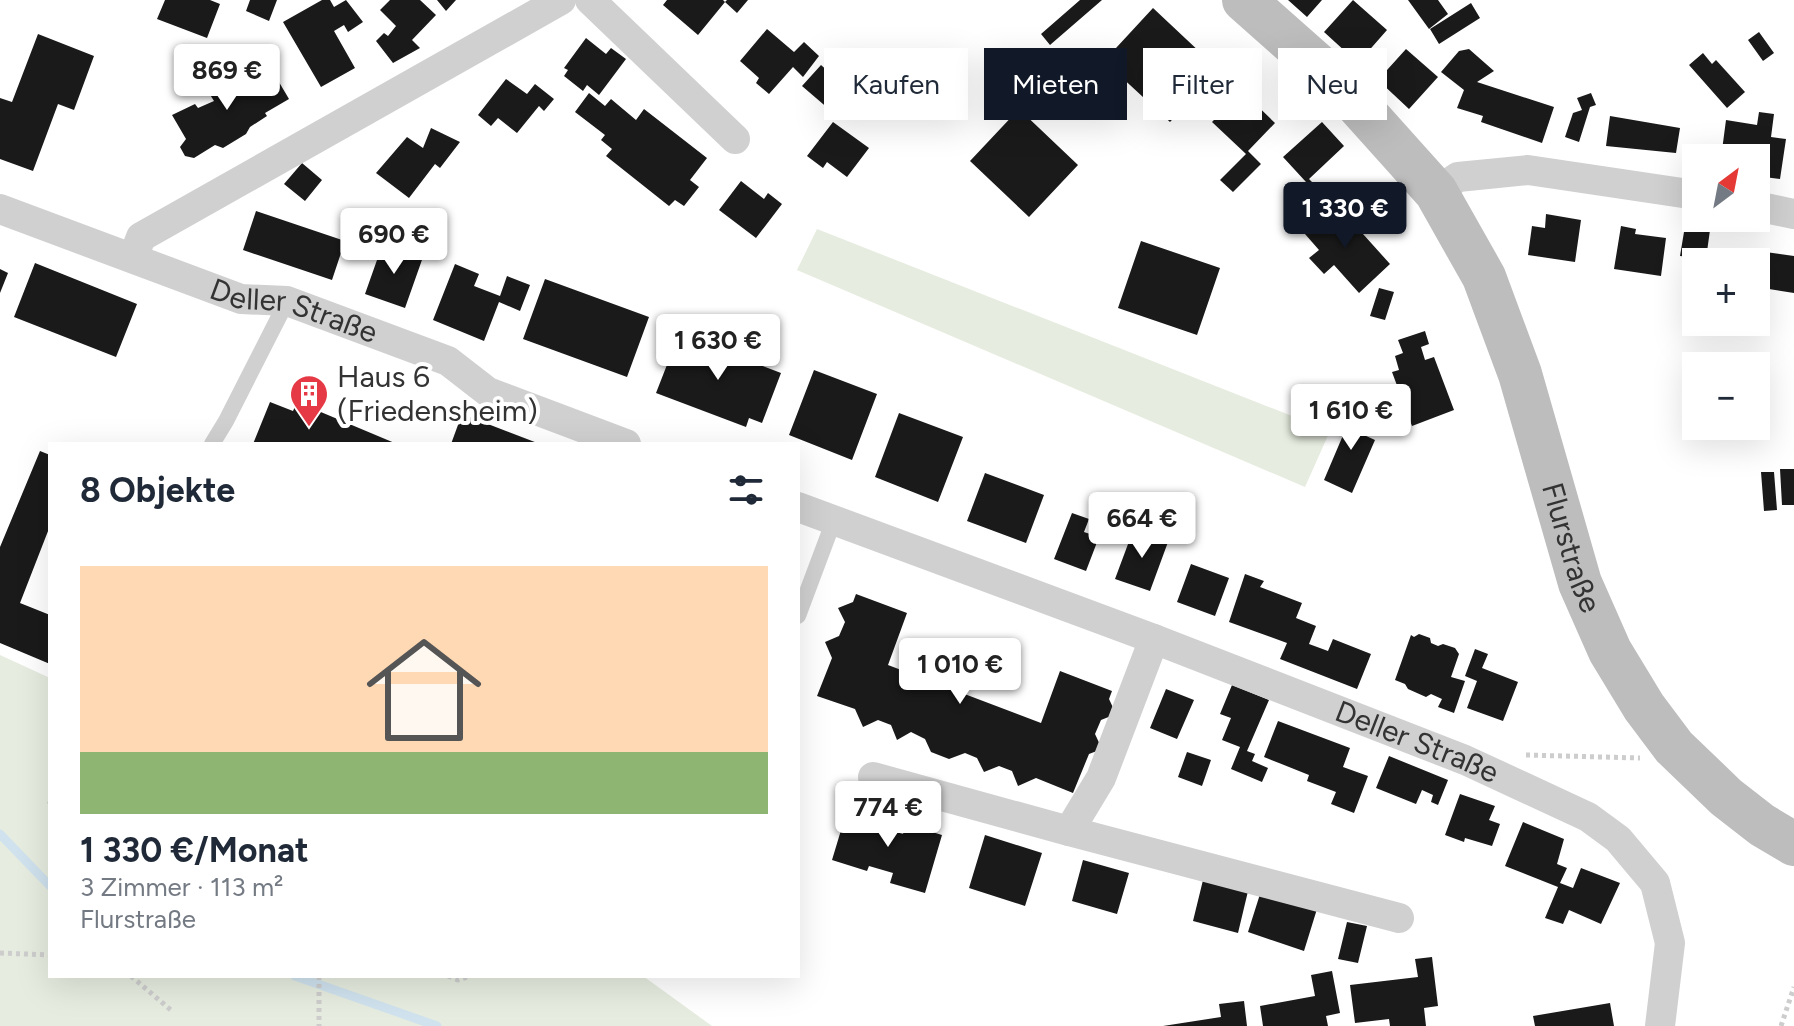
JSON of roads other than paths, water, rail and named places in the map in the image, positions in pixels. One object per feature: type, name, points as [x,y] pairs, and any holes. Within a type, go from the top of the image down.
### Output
[{"type":"main road","name":"Flurstraße","points":[[1244,0],[1340,85],[1436,192],[1484,277],[1520,374],[1580,583],[1610,651],[1644,707],[1674,747],[1726,797],[1762,825],[1794,844]]},
{"type":"street","points":[[133,258],[141,237],[561,0]]},
{"type":"street","points":[[590,0],[735,139]]},
{"type":"street","points":[[1436,192],[1458,177],[1528,170],[1682,193]]},
{"type":"street","name":"Deller Straße","points":[[0,209],[241,299],[287,301],[448,361],[488,392],[621,442]]},
{"type":"street","points":[[1770,209],[1794,214]]},
{"type":"street","name":"Deller Straße","points":[[800,508],[1154,639],[1465,760],[1588,817],[1618,839],[1655,883],[1670,943],[1660,1026]]},
{"type":"street","points":[[1069,831],[1101,778],[1154,639]]},
{"type":"street","points":[[873,777],[1399,918]]},
{"type":"lane","points":[[213,442],[287,301]]},
{"type":"lane","points":[[800,611],[834,520]]},
{"type":"waterway","points":[[0,834],[48,884]]},
{"type":"waterway","points":[[301,978],[437,1026]]},
{"type":"place","name":"Haus 6 (Friedensheim)","points":[[309,428]]}]
